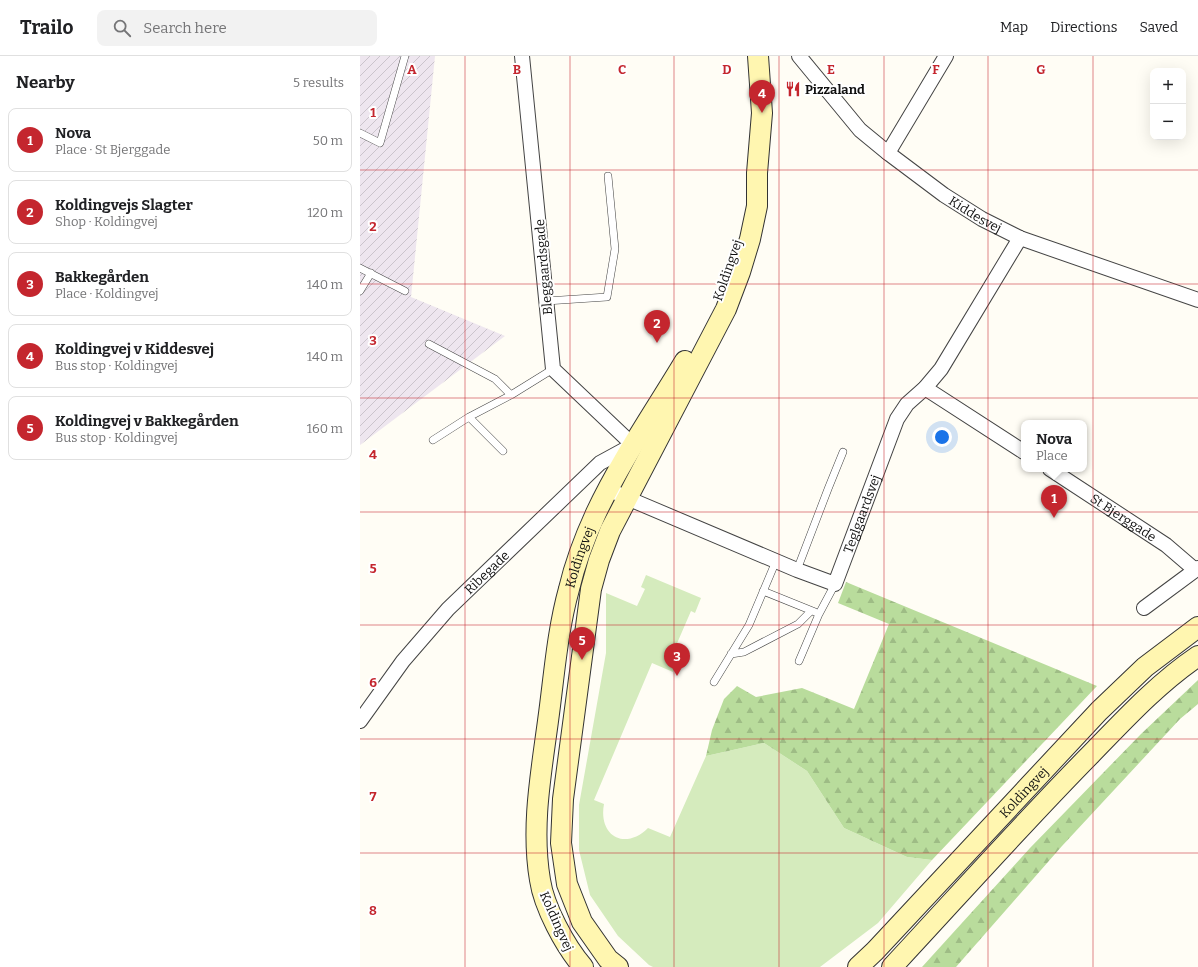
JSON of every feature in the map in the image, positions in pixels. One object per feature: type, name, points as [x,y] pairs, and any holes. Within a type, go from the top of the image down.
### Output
[{"type":"main road","name":"Koldingvej","points":[[618,967],[608,958],[582,922],[567,884],[561,843],[562,798],[591,589],[598,560],[610,531],[702,356],[728,303],[740,272],[757,206],[757,173],[762,113],[758,56]]},
{"type":"main road","name":"Koldingvej","points":[[582,967],[572,955],[550,912],[540,882],[536,836],[538,797],[562,622],[568,591],[576,561],[608,489],[633,444],[692,351],[711,312],[728,272],[757,173]]},
{"type":"main road","name":"Koldingvej","points":[[858,967],[875,951],[1099,712],[1144,668],[1198,626]]},
{"type":"main road","name":"Koldingvej","points":[[892,967],[1061,784],[1114,730],[1141,703],[1187,663],[1198,656]]},
{"type":"street","name":"Bleggaardsgade","points":[[522,56],[553,369]]},
{"type":"street","name":"Kiddesvej","points":[[799,56],[860,130],[944,196],[982,219],[1020,238],[1198,300]]},
{"type":"street","points":[[888,153],[946,56]]},
{"type":"street","name":"Teglgaardsvej","points":[[835,584],[897,420],[907,404],[925,388],[941,370],[1020,238]]},
{"type":"street","points":[[553,369],[633,444]]},
{"type":"street","points":[[925,388],[1021,450]]},
{"type":"street","name":"Ribegade","points":[[360,721],[403,662],[448,609],[600,463],[633,444]]},
{"type":"street","name":"St Bjerggade","points":[[1055,472],[1166,545],[1196,569],[1144,608]]},
{"type":"street","points":[[608,489],[797,570],[835,584]]},
{"type":"lane","points":[[360,133],[380,144],[405,56]]},
{"type":"lane","points":[[546,301],[606,297],[615,248],[608,176]]},
{"type":"lane","points":[[360,268],[405,291]]},
{"type":"lane","points":[[360,291],[371,273]]},
{"type":"lane","points":[[429,344],[495,379],[511,395]]},
{"type":"lane","points":[[433,440],[469,417],[511,395],[553,369]]},
{"type":"lane","points":[[469,417],[503,451]]},
{"type":"lane","points":[[797,570],[844,452]]},
{"type":"lane","points":[[714,682],[749,625],[776,561]]},
{"type":"lane","points":[[799,661],[819,614],[835,584]]},
{"type":"lane","points":[[763,591],[819,614]]},
{"type":"lane","points":[[732,654],[744,652],[798,624],[811,610]]},
{"type":"shaded area","points":[[360,56],[435,56],[411,297],[505,336],[360,445]]},
{"type":"green space","points":[[646,575],[701,598],[695,613],[691,611],[675,648],[682,651],[673,672],[652,663],[594,800],[604,804],[603,815],[609,832],[615,837],[622,839],[639,835],[648,828],[670,837],[706,756],[764,743],[807,771],[844,828],[907,857],[932,860],[878,923],[820,967],[653,967],[618,936],[590,895],[579,850],[579,805],[606,653],[606,593],[637,606],[645,589],[641,587]]},
{"type":"green space","points":[[846,582],[1097,686],[932,860],[907,857],[844,828],[807,771],[764,743],[706,756],[712,730],[724,699],[737,686],[756,697],[802,688],[854,709],[889,624],[838,603]]},
{"type":"green space","points":[[1198,680],[1198,704],[1180,719],[1062,846],[956,967],[922,967],[1030,848],[1141,734]]},
{"type":"place","name":"Pizzaland","points":[[793,89]]},
{"type":"place","name":"Koldingvej v Kiddesvej","points":[[762,113]]},
{"type":"place","name":"Koldingvejs Slagter","points":[[657,343]]},
{"type":"place","name":"Nova","points":[[1054,518]]},
{"type":"place","name":"Koldingvej v Bakkegården","points":[[582,660]]},
{"type":"place","name":"Bakkegården","points":[[677,676]]}]
